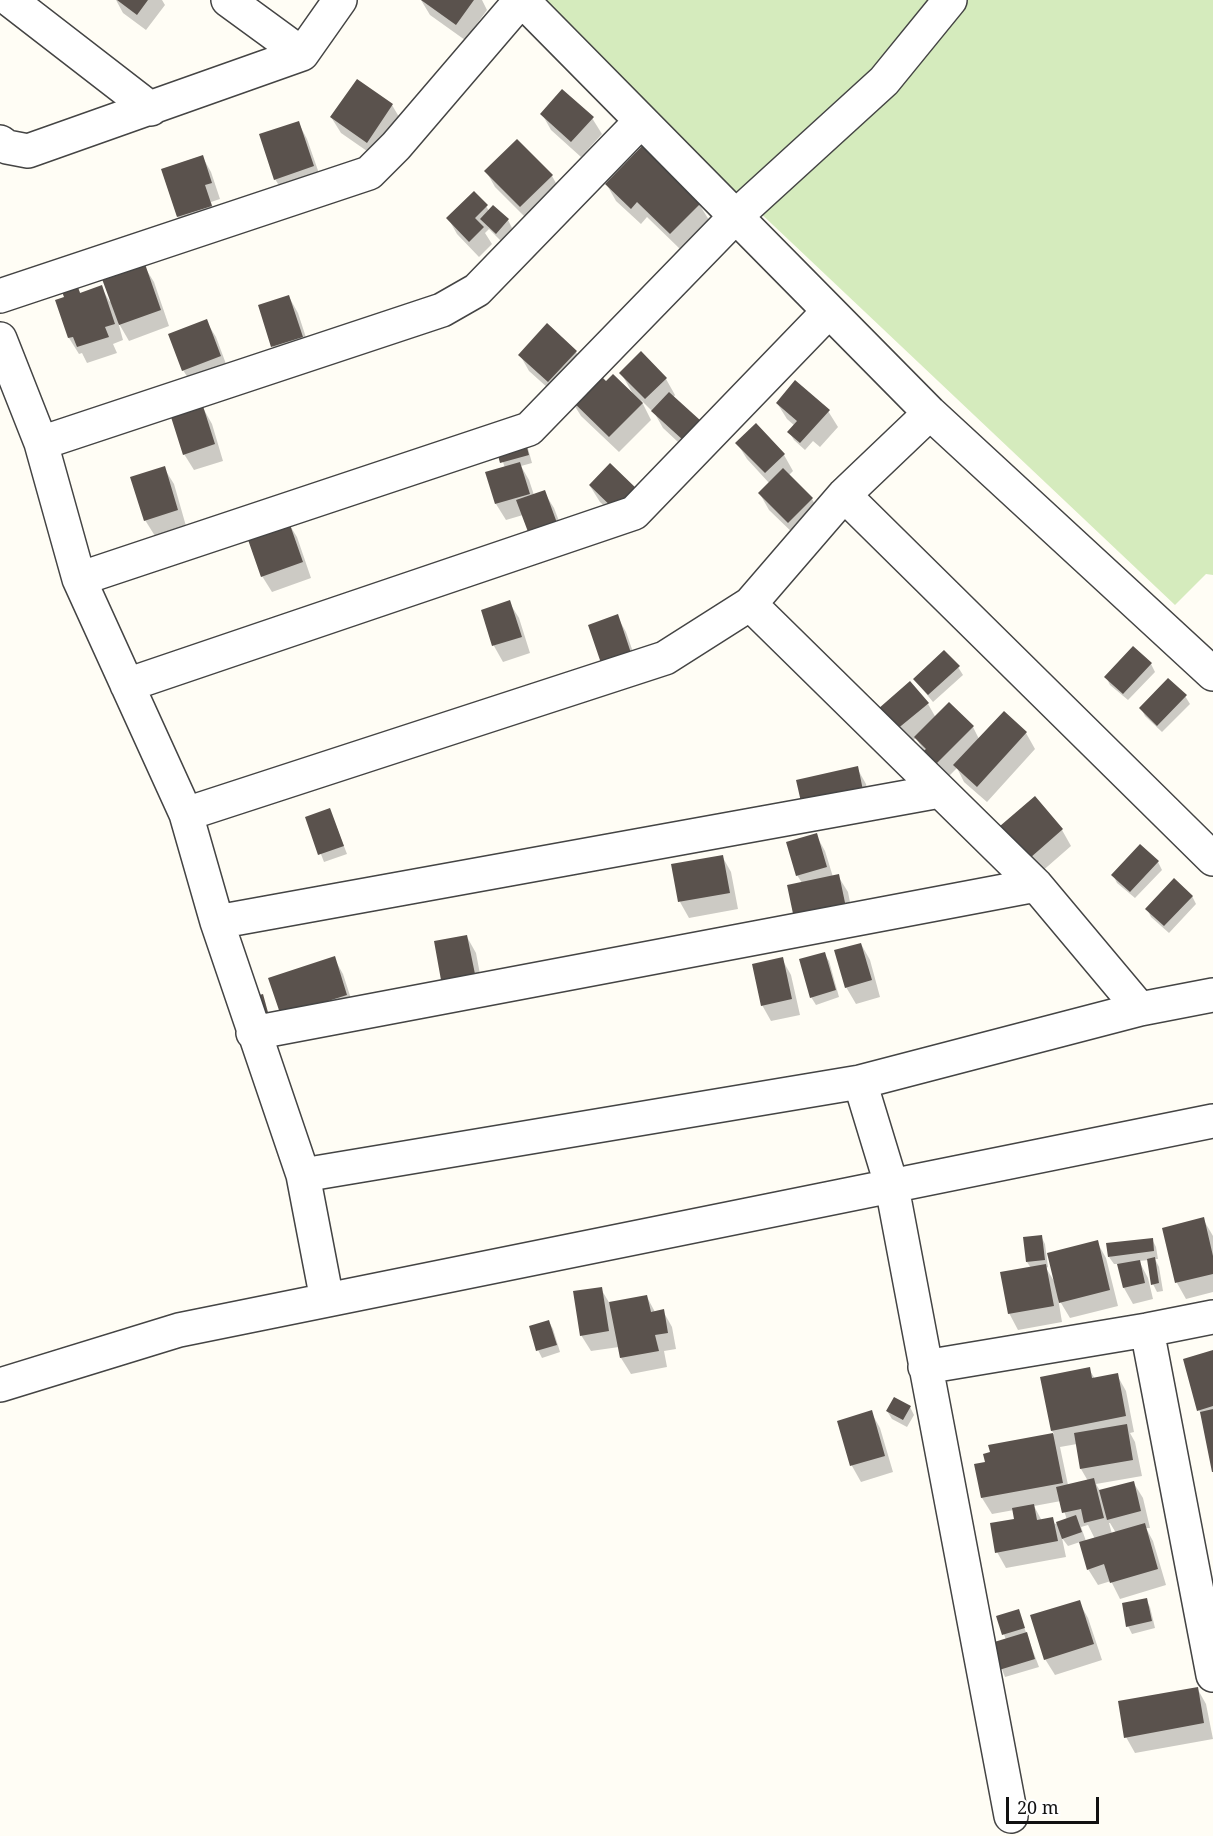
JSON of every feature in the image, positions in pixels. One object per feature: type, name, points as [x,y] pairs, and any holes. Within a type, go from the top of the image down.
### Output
[{"type":"street","points":[[10,0],[151,109]]},
{"type":"street","points":[[228,0],[303,54]]},
{"type":"street","points":[[2,146],[28,152],[303,54],[340,0]]},
{"type":"street","points":[[6,287],[369,173],[396,146],[522,0],[930,413],[1213,674]]},
{"type":"street","points":[[79,579],[529,429],[736,216],[885,81],[950,0]]},
{"type":"street","points":[[41,443],[442,310],[477,290],[641,121]]},
{"type":"street","points":[[127,685],[634,513],[829,311]]},
{"type":"street","points":[[0,339],[41,443],[79,579],[186,814],[217,922],[303,1175],[327,1300]]},
{"type":"street","points":[[186,814],[665,658],[750,604],[844,495],[930,413]]},
{"type":"street","points":[[844,495],[1213,859]]},
{"type":"street","points":[[750,604],[1036,885],[1140,1009]]},
{"type":"street","points":[[217,922],[940,791]]},
{"type":"street","points":[[253,1033],[1036,885]]},
{"type":"street","points":[[303,1175],[860,1082],[1140,1009],[1213,995]]},
{"type":"street","points":[[860,1082],[892,1187],[1011,1816]]},
{"type":"street","points":[[0,1386],[180,1330],[1213,1121]]},
{"type":"street","points":[[925,1367],[1213,1317]]},
{"type":"street","points":[[1147,1330],[1213,1675]]},
{"type":"green space","points":[[527,0],[1213,0],[1213,575],[1206,574],[1175,605],[755,208],[733,215]]},
{"type":"building","points":[[117,0],[148,0],[137,15]]},
{"type":"building","points":[[421,0],[474,0],[456,25]]},
{"type":"building","points":[[357,79],[393,104],[367,143],[330,117]]},
{"type":"building","points":[[562,89],[594,117],[571,142],[540,114]]},
{"type":"building","points":[[299,121],[314,166],[274,180],[259,134]]},
{"type":"building","points":[[517,139],[553,175],[520,207],[484,171]]},
{"type":"building","points":[[642,146],[701,203],[670,234],[637,202],[631,209],[605,184]]},
{"type":"building","points":[[203,155],[212,183],[205,185],[212,206],[177,217],[161,169]]},
{"type":"building","points":[[474,191],[488,205],[475,218],[484,227],[469,242],[446,218]]},
{"type":"building","points":[[493,205],[509,219],[496,234],[480,219]]},
{"type":"building","points":[[145,264],[161,310],[119,325],[102,279]]},
{"type":"building","points":[[77,284],[80,293],[102,285],[115,324],[105,327],[109,337],[77,347],[73,337],[68,338],[55,300],[64,297],[61,289]]},
{"type":"building","points":[[289,295],[303,337],[271,347],[258,305]]},
{"type":"building","points":[[207,319],[221,356],[182,371],[168,334]]},
{"type":"building","points":[[547,323],[577,351],[548,382],[518,355]]},
{"type":"building","points":[[641,351],[667,378],[645,399],[619,373]]},
{"type":"building","points":[[597,372],[606,381],[613,374],[643,403],[609,437],[570,399]]},
{"type":"building","points":[[795,380],[830,410],[800,443],[787,432],[797,421],[776,403]]},
{"type":"building","points":[[669,392],[701,421],[683,440],[651,411]]},
{"type":"building","points":[[203,406],[215,444],[183,455],[171,417]]},
{"type":"building","points":[[756,423],[785,454],[765,473],[735,443]]},
{"type":"building","points":[[524,436],[529,455],[500,463],[495,444]]},
{"type":"building","points":[[520,462],[530,494],[495,504],[485,472]]},
{"type":"building","points":[[610,463],[639,491],[618,513],[589,485]]},
{"type":"building","points":[[165,466],[178,510],[144,521],[130,477]]},
{"type":"building","points":[[783,468],[813,498],[788,523],[758,493]]},
{"type":"building","points":[[545,490],[561,534],[533,545],[516,500]]},
{"type":"building","points":[[288,519],[303,562],[261,577],[246,534]]},
{"type":"building","points":[[510,600],[522,637],[492,646],[481,610]]},
{"type":"building","points":[[618,614],[632,656],[602,666],[588,625]]},
{"type":"building","points":[[1133,646],[1152,663],[1123,694],[1104,677]]},
{"type":"building","points":[[944,650],[960,666],[928,695],[913,679]]},
{"type":"building","points":[[1168,678],[1187,695],[1157,726],[1139,708]]},
{"type":"building","points":[[910,681],[929,703],[896,730],[878,709]]},
{"type":"building","points":[[949,702],[974,726],[933,767],[920,754],[926,749],[914,737]]},
{"type":"building","points":[[1004,711],[1027,732],[977,787],[953,765]]},
{"type":"building","points":[[858,766],[865,800],[804,815],[796,780]]},
{"type":"building","points":[[1035,796],[1063,829],[1022,865],[993,832]]},
{"type":"building","points":[[330,808],[344,846],[318,855],[305,817]]},
{"type":"building","points":[[817,833],[827,867],[796,876],[786,842]]},
{"type":"building","points":[[1140,844],[1159,861],[1130,892],[1111,875]]},
{"type":"building","points":[[723,855],[730,893],[678,902],[671,864]]},
{"type":"building","points":[[839,874],[848,917],[796,928],[787,885]]},
{"type":"building","points":[[1174,878],[1193,896],[1164,926],[1145,909]]},
{"type":"building","points":[[467,935],[475,974],[441,980],[434,941]]},
{"type":"building","points":[[861,943],[872,980],[845,988],[834,950]]},
{"type":"building","points":[[825,952],[836,990],[810,998],[799,959]]},
{"type":"building","points":[[335,956],[347,995],[281,1016],[268,978]]},
{"type":"building","points":[[783,957],[792,999],[761,1006],[752,964]]},
{"type":"building","points":[[263,994],[269,1016],[254,1020],[248,998]]},
{"type":"building","points":[[1204,1217],[1213,1256],[1213,1274],[1175,1283],[1162,1228]]},
{"type":"building","points":[[1042,1235],[1045,1260],[1026,1262],[1023,1237]]},
{"type":"building","points":[[1153,1238],[1154,1251],[1108,1257],[1106,1243]]},
{"type":"building","points":[[1098,1240],[1110,1290],[1059,1303],[1047,1253]]},
{"type":"building","points":[[1155,1257],[1159,1283],[1151,1285],[1147,1259]]},
{"type":"building","points":[[1140,1260],[1145,1283],[1123,1288],[1117,1264]]},
{"type":"building","points":[[1046,1264],[1054,1306],[1008,1314],[1000,1272]]},
{"type":"building","points":[[602,1287],[609,1331],[580,1336],[573,1291]]},
{"type":"building","points":[[647,1295],[651,1312],[664,1309],[668,1333],[655,1335],[659,1351],[620,1358],[609,1302]]},
{"type":"building","points":[[549,1320],[557,1345],[536,1351],[529,1326]]},
{"type":"building","points":[[1213,1350],[1213,1406],[1197,1411],[1183,1359]]},
{"type":"building","points":[[1090,1367],[1092,1378],[1118,1373],[1126,1416],[1051,1431],[1040,1377]]},
{"type":"building","points":[[894,1397],[911,1406],[903,1420],[886,1411]]},
{"type":"building","points":[[1213,1409],[1213,1472],[1212,1472],[1200,1412]]},
{"type":"building","points":[[872,1410],[885,1456],[850,1466],[837,1421]]},
{"type":"building","points":[[1127,1424],[1133,1460],[1080,1469],[1074,1433]]},
{"type":"building","points":[[1053,1433],[1063,1483],[981,1498],[974,1464],[985,1462],[983,1454],[990,1452],[988,1445]]},
{"type":"building","points":[[1094,1478],[1104,1518],[1084,1523],[1081,1509],[1062,1513],[1056,1487]]},
{"type":"building","points":[[1134,1481],[1141,1511],[1107,1520],[1099,1490]]},
{"type":"building","points":[[1034,1504],[1037,1520],[1053,1517],[1058,1541],[995,1553],[990,1523],[1014,1519],[1012,1508]]},
{"type":"building","points":[[1076,1515],[1082,1532],[1062,1539],[1056,1522]]},
{"type":"building","points":[[1145,1523],[1158,1569],[1110,1583],[1104,1564],[1087,1570],[1079,1542]]},
{"type":"building","points":[[1147,1598],[1152,1621],[1126,1627],[1122,1603]]},
{"type":"building","points":[[1080,1600],[1094,1644],[1044,1660],[1030,1615]]},
{"type":"building","points":[[1019,1609],[1025,1628],[1002,1635],[996,1616]]},
{"type":"building","points":[[1027,1632],[1035,1659],[999,1670],[991,1643]]},
{"type":"building","points":[[1198,1687],[1204,1723],[1124,1738],[1118,1701]]}]
